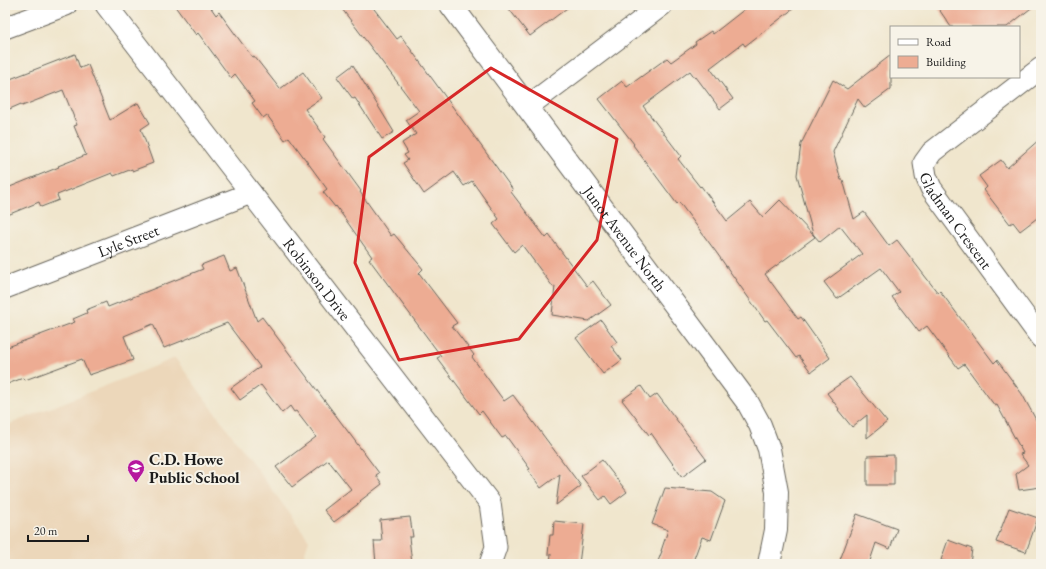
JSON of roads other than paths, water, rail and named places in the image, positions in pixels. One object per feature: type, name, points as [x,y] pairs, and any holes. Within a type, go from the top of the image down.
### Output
[{"type":"main road","name":"Junot Avenue North","points":[[451,5],[746,400],[760,425],[772,464],[774,483],[777,492],[776,530],[769,564]]},
{"type":"street","points":[[5,28],[66,5]]},
{"type":"street","name":"Robinson Drive","points":[[106,5],[490,503],[496,547],[490,564]]},
{"type":"street","points":[[527,107],[662,5]]},
{"type":"street","name":"Gladman Crescent","points":[[1041,68],[932,152],[924,163],[926,176],[931,188],[1041,338]]},
{"type":"street","name":"Lyle Street","points":[[5,288],[251,193]]},
{"type":"place","name":"C.D. Howe Public School","points":[[136,483]]}]
